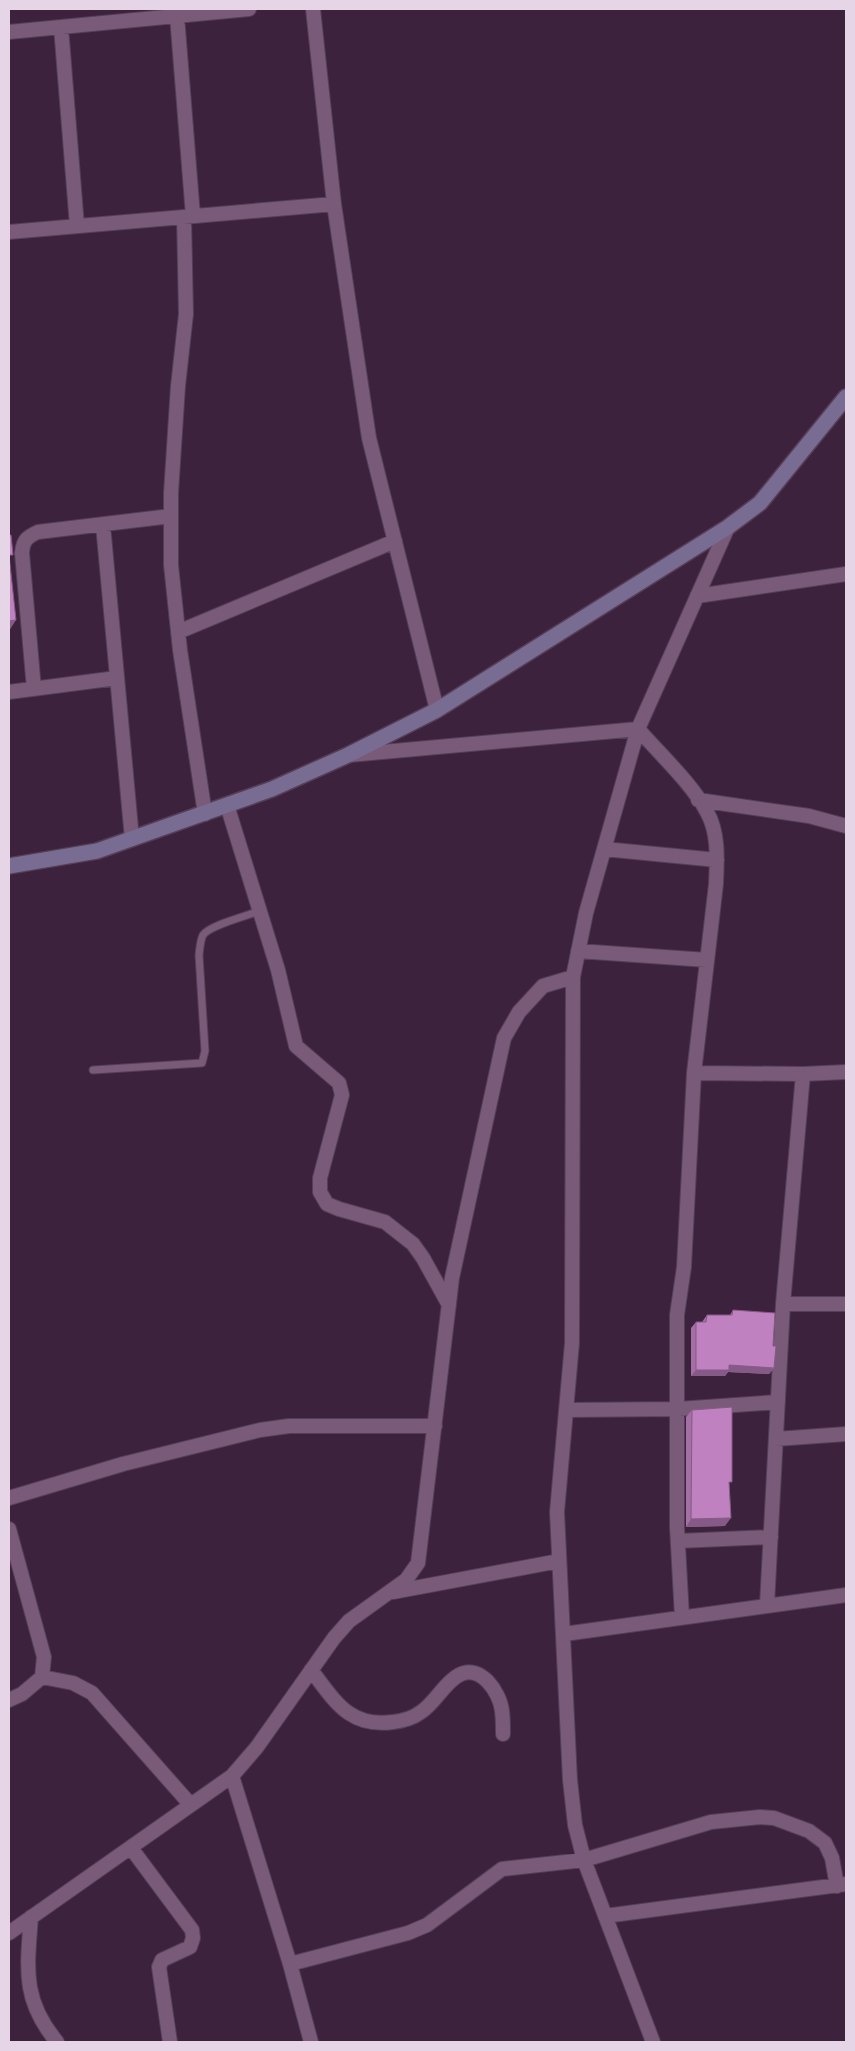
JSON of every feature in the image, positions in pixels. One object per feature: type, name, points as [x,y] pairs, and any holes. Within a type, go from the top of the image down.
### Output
[{"type":"street","points":[[9,32],[60,27],[122,15],[177,16],[206,11],[248,9]]},
{"type":"street","points":[[313,9],[334,204],[369,438],[437,710]]},
{"type":"street","points":[[177,16],[188,216],[186,314],[178,386],[171,516],[171,565],[178,632],[205,814]]},
{"type":"street","points":[[60,27],[77,226]]},
{"type":"street","points":[[9,232],[334,204]]},
{"type":"street","points":[[9,866],[97,851],[227,806],[348,755],[437,710],[728,527],[760,503],[846,397]]},
{"type":"street","points":[[34,688],[22,543],[28,536],[38,532],[171,516]]},
{"type":"street","points":[[103,525],[132,839]]},
{"type":"street","points":[[653,2042],[584,1860],[575,1825],[570,1780],[557,1512],[572,1343],[573,977],[586,913],[638,729],[728,527]]},
{"type":"street","points":[[178,632],[395,541]]},
{"type":"street","points":[[697,596],[846,574]]},
{"type":"street","points":[[9,692],[117,678]]},
{"type":"street","points":[[348,755],[638,729]]},
{"type":"street","points":[[638,729],[708,812],[714,833],[717,860],[708,960],[694,1074],[684,1267],[678,1308],[678,1541],[682,1617]]},
{"type":"street","points":[[698,800],[809,816],[846,826]]},
{"type":"street","points":[[227,806],[278,970],[296,1046],[338,1083],[342,1095],[320,1178],[320,1192],[327,1204],[385,1222],[400,1232],[423,1258],[449,1305]]},
{"type":"street","points":[[604,849],[717,860]]},
{"type":"street","points":[[578,951],[708,960]]},
{"type":"street","points":[[9,1933],[232,1776],[257,1747],[334,1638],[349,1621],[406,1580],[418,1563],[452,1278],[504,1038],[519,1012],[543,986],[573,977]]},
{"type":"street","points":[[694,1074],[846,1072]]},
{"type":"street","points":[[767,1606],[783,1304],[803,1074]]},
{"type":"street","points":[[783,1304],[846,1304]]},
{"type":"street","points":[[566,1410],[678,1409],[778,1402]]},
{"type":"street","points":[[9,1498],[123,1464],[260,1430],[289,1426],[434,1426]]},
{"type":"street","points":[[776,1440],[846,1434]]},
{"type":"street","points":[[9,1529],[11,1544],[44,1657],[42,1677],[22,1694],[9,1700]]},
{"type":"street","points":[[678,1541],[771,1537]]},
{"type":"street","points":[[388,1593],[559,1561]]},
{"type":"street","points":[[564,1634],[846,1595]]},
{"type":"street","points":[[311,1670],[340,1707],[351,1716],[367,1722],[387,1723],[402,1721],[420,1714],[458,1675],[468,1671],[478,1673],[490,1684],[498,1696],[502,1710],[503,1734]]},
{"type":"street","points":[[42,1677],[73,1683],[92,1693],[190,1804]]},
{"type":"street","points":[[232,1776],[290,1964],[311,2042]]},
{"type":"street","points":[[290,1964],[408,1933],[427,1925],[502,1869],[584,1860],[711,1822],[760,1817],[774,1818],[810,1830],[825,1843],[841,1885],[605,1916]]},
{"type":"street","points":[[131,1848],[192,1930],[193,1938],[190,1947],[162,1960],[159,1967],[170,2042]]},
{"type":"street","points":[[31,1917],[28,1961],[30,1995],[42,2023],[57,2042]]},
{"type":"lane","points":[[93,1070],[202,1063],[205,1051],[199,954],[200,942],[204,933],[212,928],[259,912]]},
{"type":"building","points":[[9,535],[11,535],[13,555],[9,555]]},
{"type":"building","points":[[9,555],[16,620],[9,621]]},
{"type":"building","points":[[733,1310],[775,1313],[773,1346],[776,1346],[774,1368],[729,1365],[729,1370],[696,1370],[696,1322],[706,1322],[707,1315],[732,1315]]},
{"type":"building","points":[[732,1407],[732,1482],[729,1482],[731,1518],[691,1519],[692,1410]]}]
